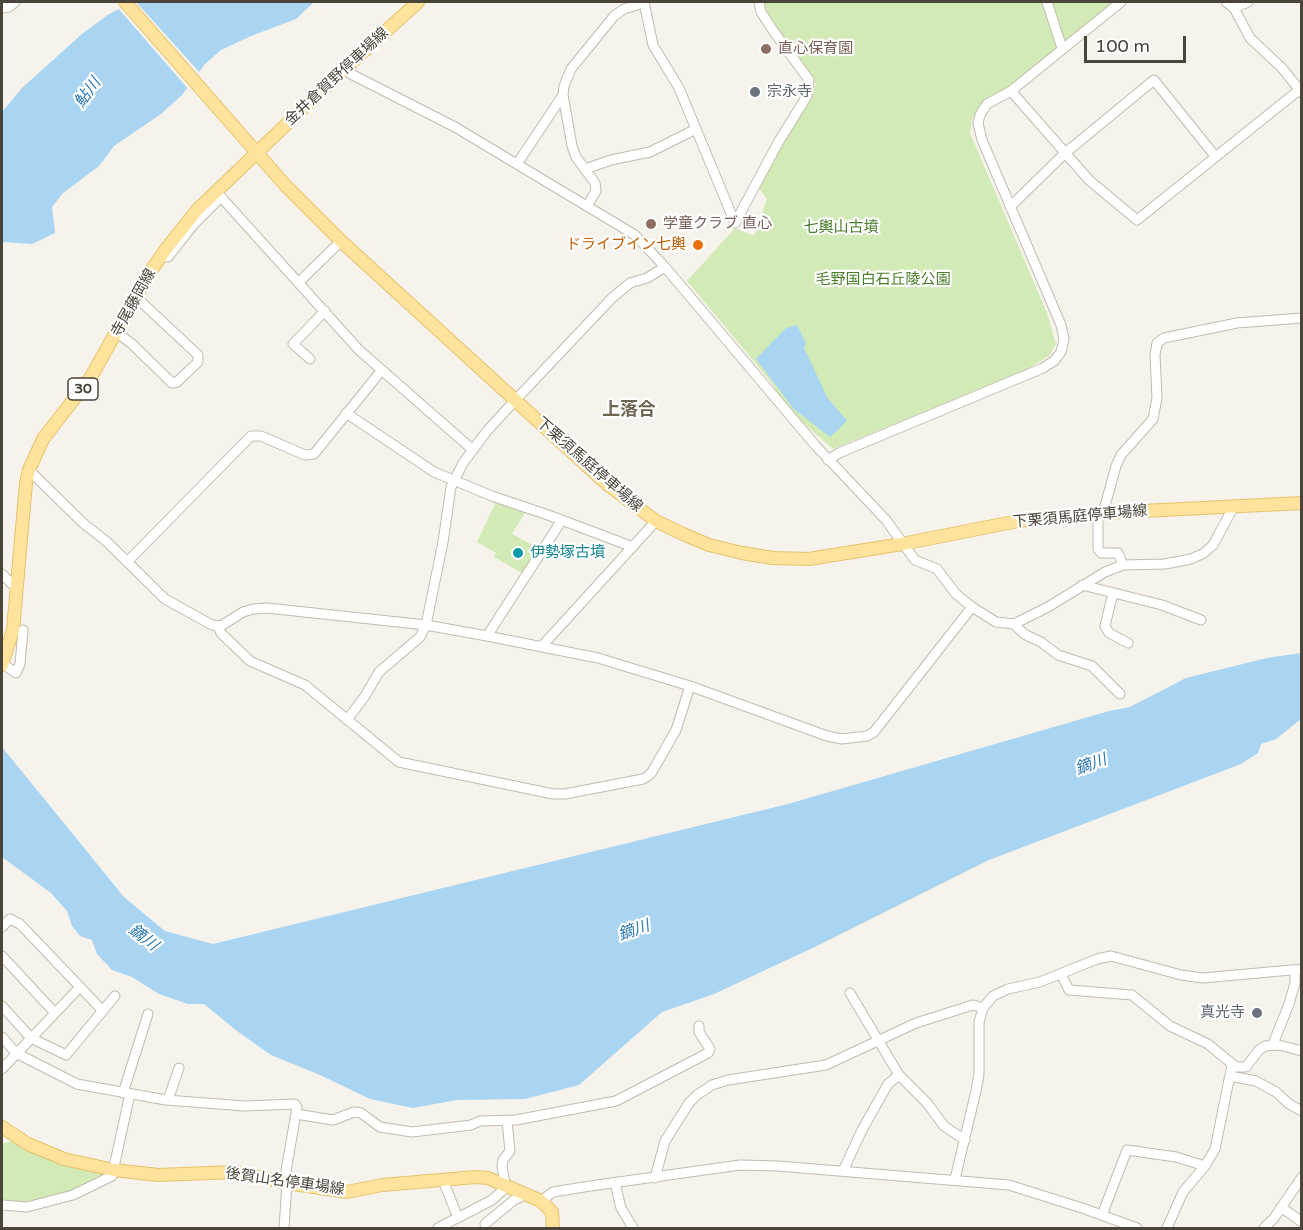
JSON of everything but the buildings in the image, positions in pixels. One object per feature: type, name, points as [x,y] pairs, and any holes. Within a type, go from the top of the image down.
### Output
[{"type":"main road","points":[[125,2],[253,148]]},
{"type":"main road","name":"金井倉賀野停車場線","points":[[253,148],[418,2]]},
{"type":"main road","name":"下栗須馬庭停車場線","points":[[253,148],[286,186],[341,241],[608,485],[656,521],[709,545],[773,558],[809,559],[902,544],[996,525],[1100,513],[1302,503]]},
{"type":"main road","name":"寺尾藤岡線","points":[[2,664],[13,630],[29,470],[44,439],[91,377],[161,256],[197,210],[253,148]]},
{"type":"main road","name":"後賀山名停車場線","points":[[2,1126],[28,1144],[64,1158],[114,1170],[158,1175],[235,1172],[285,1183],[347,1192],[382,1185],[476,1177],[488,1178],[541,1201]]},
{"type":"main road","points":[[541,1201],[552,1212],[553,1228]]},
{"type":"street","points":[[2,8],[9,7],[15,2]]},
{"type":"street","points":[[587,206],[596,190],[595,183],[576,157],[572,146],[563,94],[566,77],[614,16],[624,9],[644,2],[653,45],[679,88],[735,223],[779,141],[807,96],[809,80],[761,12],[759,2]]},
{"type":"street","points":[[1047,2],[1062,48]]},
{"type":"street","points":[[828,460],[839,453],[1043,368],[1054,361],[1061,352],[1064,339],[1061,325],[982,140],[978,123],[987,104],[1011,91],[1121,2]]},
{"type":"street","points":[[1011,91],[1089,180],[1137,220],[1300,91],[1282,68],[1250,38],[1230,4],[1248,2]]},
{"type":"street","points":[[343,70],[455,127],[635,235],[665,267],[828,460],[886,520],[915,560],[937,569],[956,594],[996,622],[1014,624],[1048,607],[1105,572],[1123,565],[1165,564],[1191,559],[1204,553],[1217,538],[1233,508]]},
{"type":"street","points":[[1010,207],[1064,154],[1154,80],[1215,156]]},
{"type":"street","points":[[516,164],[563,94]]},
{"type":"street","points":[[585,170],[611,160],[650,152],[696,129]]},
{"type":"street","points":[[161,256],[168,257],[194,224],[221,197],[381,370],[473,450]]},
{"type":"street","points":[[299,282],[341,241]]},
{"type":"street","points":[[347,720],[379,672],[414,643],[426,626],[453,480],[473,450],[516,400],[612,298],[630,283],[647,278],[665,267]]},
{"type":"street","points":[[116,333],[132,344],[172,383],[177,382],[198,362],[198,355],[136,297]]},
{"type":"street","points":[[310,359],[293,344],[324,311]]},
{"type":"street","points":[[1123,565],[1118,553],[1101,553],[1098,549],[1100,513],[1121,455],[1153,419],[1157,398],[1155,355],[1157,343],[1164,338],[1237,323],[1302,318]]},
{"type":"street","points":[[127,562],[251,436],[261,436],[305,455],[311,455],[381,370]]},
{"type":"street","points":[[346,413],[430,470],[492,496],[633,547]]},
{"type":"street","points":[[29,470],[83,524],[106,541],[165,599],[206,622],[218,626],[230,622],[243,612],[267,608],[426,626],[487,636],[598,658],[690,686],[827,736],[842,739],[867,736],[874,732],[972,607]]},
{"type":"street","points":[[487,636],[562,520]]},
{"type":"street","points":[[542,646],[656,521]]},
{"type":"street","points":[[2,574],[16,588]]},
{"type":"street","points":[[1082,585],[1162,605],[1201,620]]},
{"type":"street","points":[[1113,593],[1105,626],[1108,633],[1128,643]]},
{"type":"street","points":[[1014,624],[1024,634],[1041,642],[1058,655],[1092,666],[1120,694]]},
{"type":"street","points":[[218,626],[221,633],[250,661],[305,685],[404,765],[565,795],[643,779],[648,776],[676,730],[690,686]]},
{"type":"street","points":[[2,664],[16,673],[20,664],[23,630]]},
{"type":"street","points":[[2,927],[10,919],[20,924],[102,1010]]},
{"type":"street","points":[[2,956],[55,1013]]},
{"type":"street","points":[[955,1179],[979,1074],[979,1022],[983,1008],[993,996],[1111,956],[1181,975],[1203,978],[1298,969],[1289,1004],[1273,1044]]},
{"type":"street","points":[[1061,974],[1069,990],[1132,995],[1170,1026],[1208,1044],[1232,1065],[1241,1068],[1246,1067],[1259,1050],[1273,1044],[1302,1051]]},
{"type":"street","points":[[2,1069],[79,988]]},
{"type":"street","points":[[850,993],[899,1075],[927,1103],[944,1126],[965,1140]]},
{"type":"street","points":[[2,1006],[31,1038],[66,1055],[115,996]]},
{"type":"street","points":[[655,1178],[665,1141],[689,1104],[704,1090],[728,1080],[826,1065],[942,1014],[973,1005],[983,1008]]},
{"type":"street","points":[[2,1205],[27,1207],[73,1195],[112,1176],[127,1093],[148,1014]]},
{"type":"street","points":[[296,1114],[333,1120],[354,1112],[361,1113],[380,1127],[412,1132],[471,1125],[480,1121],[507,1120],[616,1101],[708,1053],[710,1049],[699,1032],[699,1026]]},
{"type":"street","points":[[2,1037],[16,1053],[77,1084],[168,1100],[245,1106],[295,1104],[297,1107],[285,1183],[284,1228]]},
{"type":"street","points":[[1167,1228],[1183,1192],[1215,1149],[1232,1065]]},
{"type":"street","points":[[168,1100],[179,1068]]},
{"type":"street","points":[[843,1171],[862,1130],[888,1084],[899,1075]]},
{"type":"street","points":[[1230,1076],[1256,1081],[1302,1111]]},
{"type":"street","points":[[438,1228],[492,1200],[503,1190],[503,1160],[510,1151],[507,1120]]},
{"type":"street","points":[[1102,1215],[1127,1150],[1176,1157],[1204,1166]]},
{"type":"street","points":[[541,1201],[553,1192],[740,1165],[955,1179],[1009,1185],[1137,1228]]},
{"type":"street","points":[[1264,1228],[1302,1177]]},
{"type":"street","points":[[443,1180],[458,1218]]},
{"type":"street","points":[[615,1183],[621,1208],[633,1228]]},
{"type":"street","points":[[475,1209],[486,1226],[514,1200],[527,1194]]},
{"type":"street","points":[[1281,1207],[1302,1222]]},
{"type":"green space","name":"毛野国白石丘陵公園","points":[[760,2],[1116,2],[983,104],[972,119],[970,133],[1047,313],[1056,344],[1049,356],[1027,369],[833,449],[802,422],[775,391],[775,387],[687,281],[735,228],[754,236],[767,199],[758,187],[816,84],[795,60],[762,11]]},
{"type":"green space","points":[[496,502],[526,511],[512,534],[540,549],[524,574],[494,557],[496,553],[477,542]]},
{"type":"green space","points":[[14,1140],[109,1175],[75,1191],[29,1204],[2,1203],[2,1144]]},
{"type":"water","name":"鮎川","points":[[133,2],[314,2],[296,19],[221,50],[205,64],[182,95],[161,114],[114,146],[99,166],[63,193],[52,207],[55,233],[32,244],[4,242],[2,246],[2,112],[22,88],[82,34],[109,14]]},
{"type":"water","points":[[797,325],[806,343],[804,348],[827,397],[847,421],[830,437],[794,409],[756,359],[786,328]]},
{"type":"water","name":"鏑川","points":[[1301,653],[1301,719],[1276,739],[1261,744],[1258,753],[1241,764],[989,860],[819,945],[714,994],[662,1012],[579,1085],[525,1099],[457,1100],[413,1108],[370,1099],[271,1055],[204,1004],[188,1004],[159,994],[132,977],[112,970],[97,954],[92,940],[80,936],[72,926],[67,911],[51,893],[2,857],[2,747],[124,897],[165,931],[213,944],[788,804],[1109,711],[1130,707],[1186,678],[1267,658]]},
{"type":"pier","points":[[126,2],[136,2],[201,74],[189,90],[117,7]]},
{"type":"place","name":"直心保育園","points":[[766,49]]},
{"type":"place","name":"宗永寺","points":[[755,92]]},
{"type":"place","name":"学童クラブ 直心","points":[[651,224]]},
{"type":"place","name":"ドライブイン七輿","points":[[698,245]]},
{"type":"place","name":"伊勢塚古墳","points":[[518,553]]},
{"type":"place","name":"真光寺","points":[[1257,1013]]},
{"type":"district","name":"上落合","points":[[629,410]]},
{"type":"park label","name":"七輿山古墳","points":[[841,228]]}]
